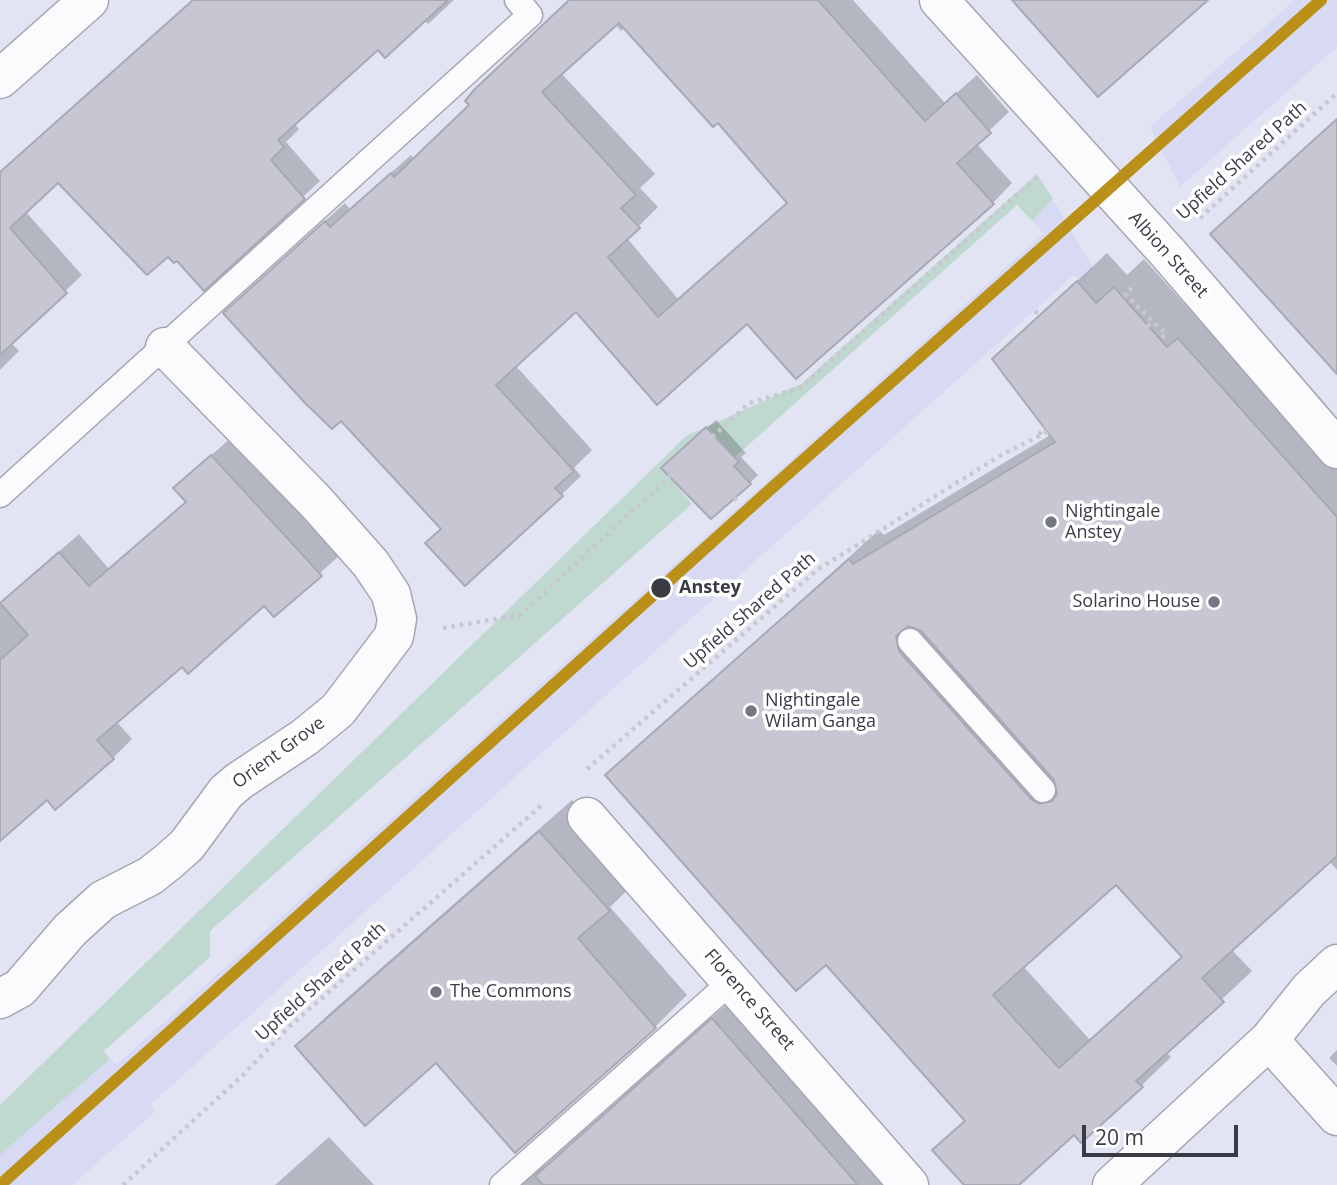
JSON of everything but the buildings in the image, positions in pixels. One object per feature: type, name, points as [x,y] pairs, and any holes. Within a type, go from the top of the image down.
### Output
[{"type":"street","points":[[0,79],[89,0]]},
{"type":"street","name":"Albion Street","points":[[939,0],[1168,253],[1337,449]]},
{"type":"street","points":[[165,347],[316,502],[371,564],[391,594],[397,620],[394,636]]},
{"type":"street","name":"Orient Grove","points":[[0,999],[20,988],[70,930],[103,900],[150,876],[169,862],[187,845],[226,792],[305,737],[338,710],[394,636]]},
{"type":"street","name":"Florence Street","points":[[587,817],[909,1185]]},
{"type":"street","points":[[1112,1185],[1269,1040],[1309,990],[1337,964]]},
{"type":"street","points":[[1269,1040],[1337,1116]]},
{"type":"lane","points":[[0,495],[530,15],[517,0]]},
{"type":"lane","points":[[911,641],[1044,790]]},
{"type":"lane","points":[[502,1185],[732,981]]},
{"type":"path","name":"Upfield Shared Path","points":[[580,776],[817,570],[1037,436],[1077,417],[1166,334],[1125,294],[1168,253],[1178,239],[1337,93]]},
{"type":"path","points":[[394,636],[520,615],[749,403],[800,388],[1041,173]]},
{"type":"path","points":[[1035,311],[1097,377]]},
{"type":"path","points":[[1037,436],[1153,321]]},
{"type":"path","points":[[749,403],[751,412]]},
{"type":"path","points":[[694,454],[740,504]]},
{"type":"path","name":"Upfield Shared Path","points":[[123,1185],[243,1075],[290,1026],[545,804]]},
{"type":"shaded area","points":[[1295,0],[1337,0],[1337,47],[1180,187],[1150,127]]},
{"type":"shaded area","points":[[1053,199],[1093,268],[1081,282],[1074,275],[151,1104],[156,1111],[72,1185],[0,1185],[0,1155],[110,1059],[117,1064],[1043,234],[1032,221]]},
{"type":"green space","points":[[1037,174],[1053,199],[1032,221],[1017,205],[735,457],[706,427],[661,467],[692,504],[210,931],[210,957],[104,1051],[110,1059],[0,1155],[0,1105],[686,436],[801,384]]},
{"type":"transit line","points":[[0,1185],[764,495],[1321,0]]},
{"type":"place","name":"Nightingale Anstey","points":[[1051,522]]},
{"type":"place","name":"Anstey","points":[[661,588]]},
{"type":"place","name":"Solarino House","points":[[1214,602]]},
{"type":"place","name":"Nightingale Wilam Ganga","points":[[751,711]]},
{"type":"place","name":"The Commons","points":[[436,992]]}]
